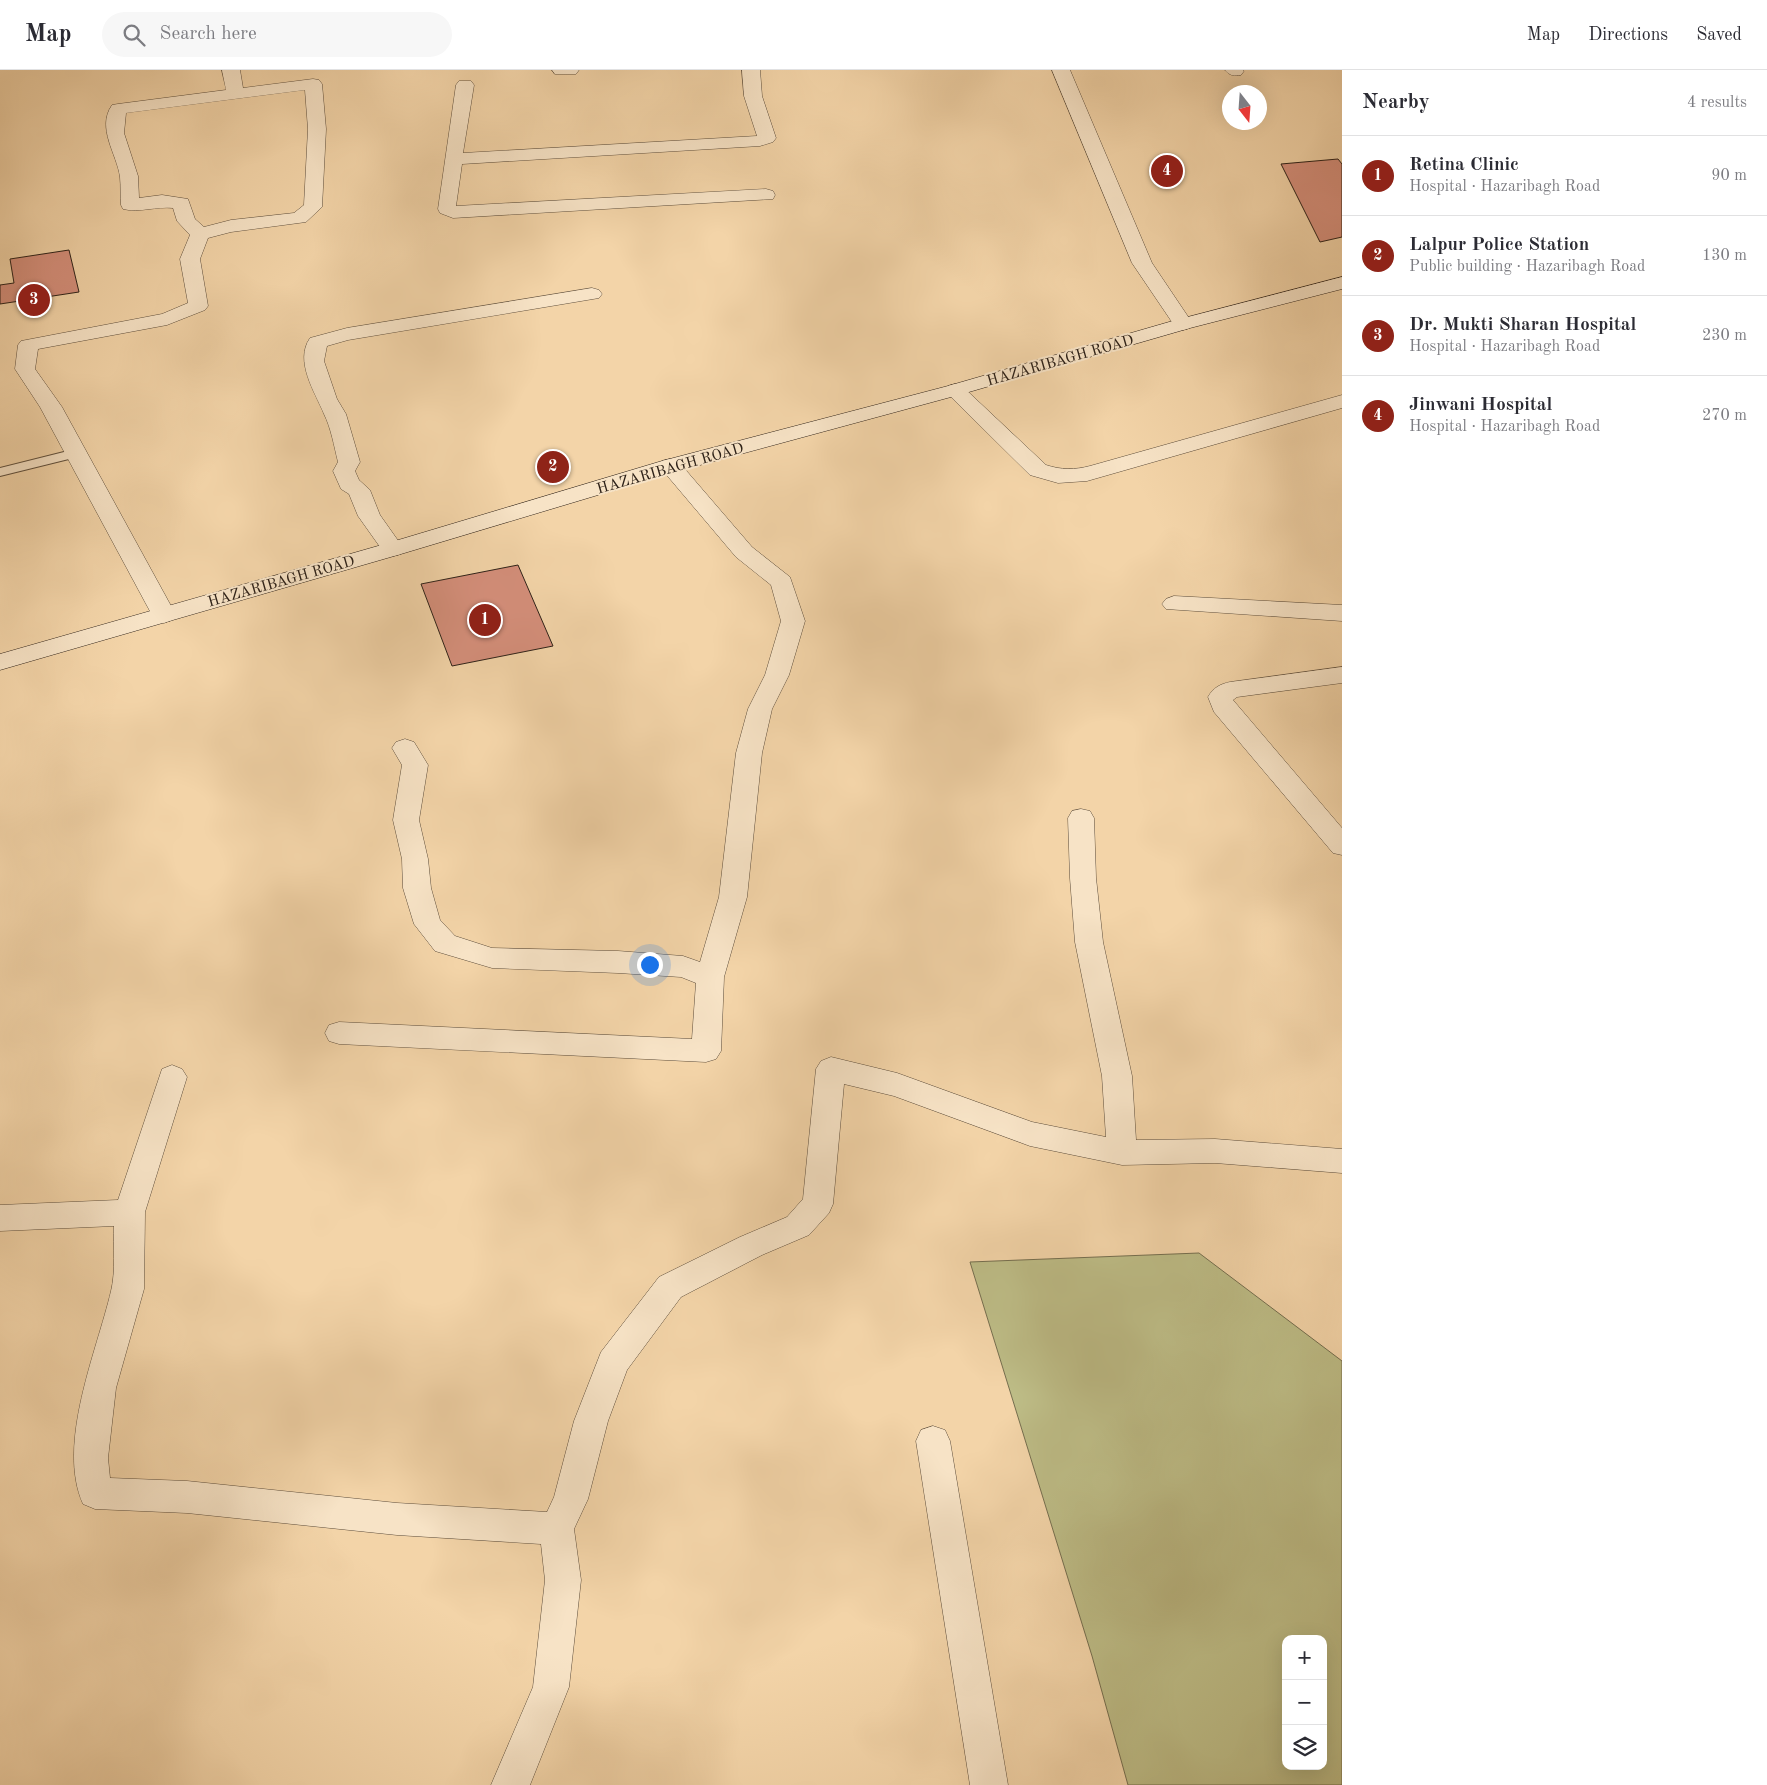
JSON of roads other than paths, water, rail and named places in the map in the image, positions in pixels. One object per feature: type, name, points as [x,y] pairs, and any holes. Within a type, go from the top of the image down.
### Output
[{"type":"street","points":[[231,70],[236,95]]},
{"type":"street","points":[[561,70],[570,70]]},
{"type":"street","points":[[453,159],[760,141],[767,138],[753,96],[751,70]]},
{"type":"street","points":[[1061,70],[1142,263],[1183,324]]},
{"type":"street","points":[[312,84],[316,100],[317,136],[313,207],[299,218],[231,226],[200,234],[186,221],[181,204],[162,201],[130,205],[129,176],[115,133],[118,109],[312,84]]},
{"type":"street","points":[[465,85],[447,198],[448,209],[453,212],[766,195]]},
{"type":"street","points":[[164,615],[123,536],[51,406],[25,369],[28,344],[167,319],[198,306],[190,259],[200,234]]},
{"type":"street","name":"HAZARIBAGH ROAD","points":[[0,662],[394,549],[670,466],[955,390],[1183,324],[1342,283]]},
{"type":"street","points":[[394,549],[369,516],[359,490],[349,484],[346,478],[344,471],[349,462],[335,414],[326,399],[314,362],[317,342],[347,334],[592,294]]},
{"type":"street","points":[[955,390],[1038,470],[1058,476],[1079,476],[1098,471],[1342,401]]},
{"type":"street","points":[[339,1033],[706,1051],[710,977],[733,897],[749,753],[760,709],[777,675],[793,621],[782,582],[744,552],[670,466]]},
{"type":"street","points":[[1174,604],[1342,613]]},
{"type":"street","points":[[1342,674],[1230,690],[1220,697],[1223,706],[1342,846]]},
{"type":"street","points":[[405,748],[415,765],[406,820],[415,859],[417,888],[428,924],[445,944],[492,958],[618,962],[683,967],[710,977]]},
{"type":"street","points":[[1081,818],[1083,878],[1089,942],[1117,1076],[1122,1153]]},
{"type":"street","points":[[510,1785],[528,1746],[551,1687],[563,1580],[557,1528],[571,1499],[591,1421],[613,1362],[670,1287],[735,1254],[798,1226],[818,1204],[831,1069],[897,1085],[1030,1134],[1122,1153],[1215,1151],[1342,1161]]},
{"type":"street","points":[[172,1077],[130,1212],[128,1289],[99,1388],[92,1458],[95,1493],[187,1497],[397,1519],[557,1528]]},
{"type":"street","points":[[0,1218],[130,1212]]},
{"type":"street","points":[[933,1441],[989,1785]]},
{"type":"lane","points":[[0,472],[76,453]]},
{"type":"place","name":"Jinwani Hospital","points":[[1167,171]]},
{"type":"place","name":"Dr. Mukti Sharan Hospital","points":[[34,300]]},
{"type":"place","name":"Lalpur Police Station","points":[[553,467]]},
{"type":"place","name":"Retina Clinic","points":[[485,620]]}]
